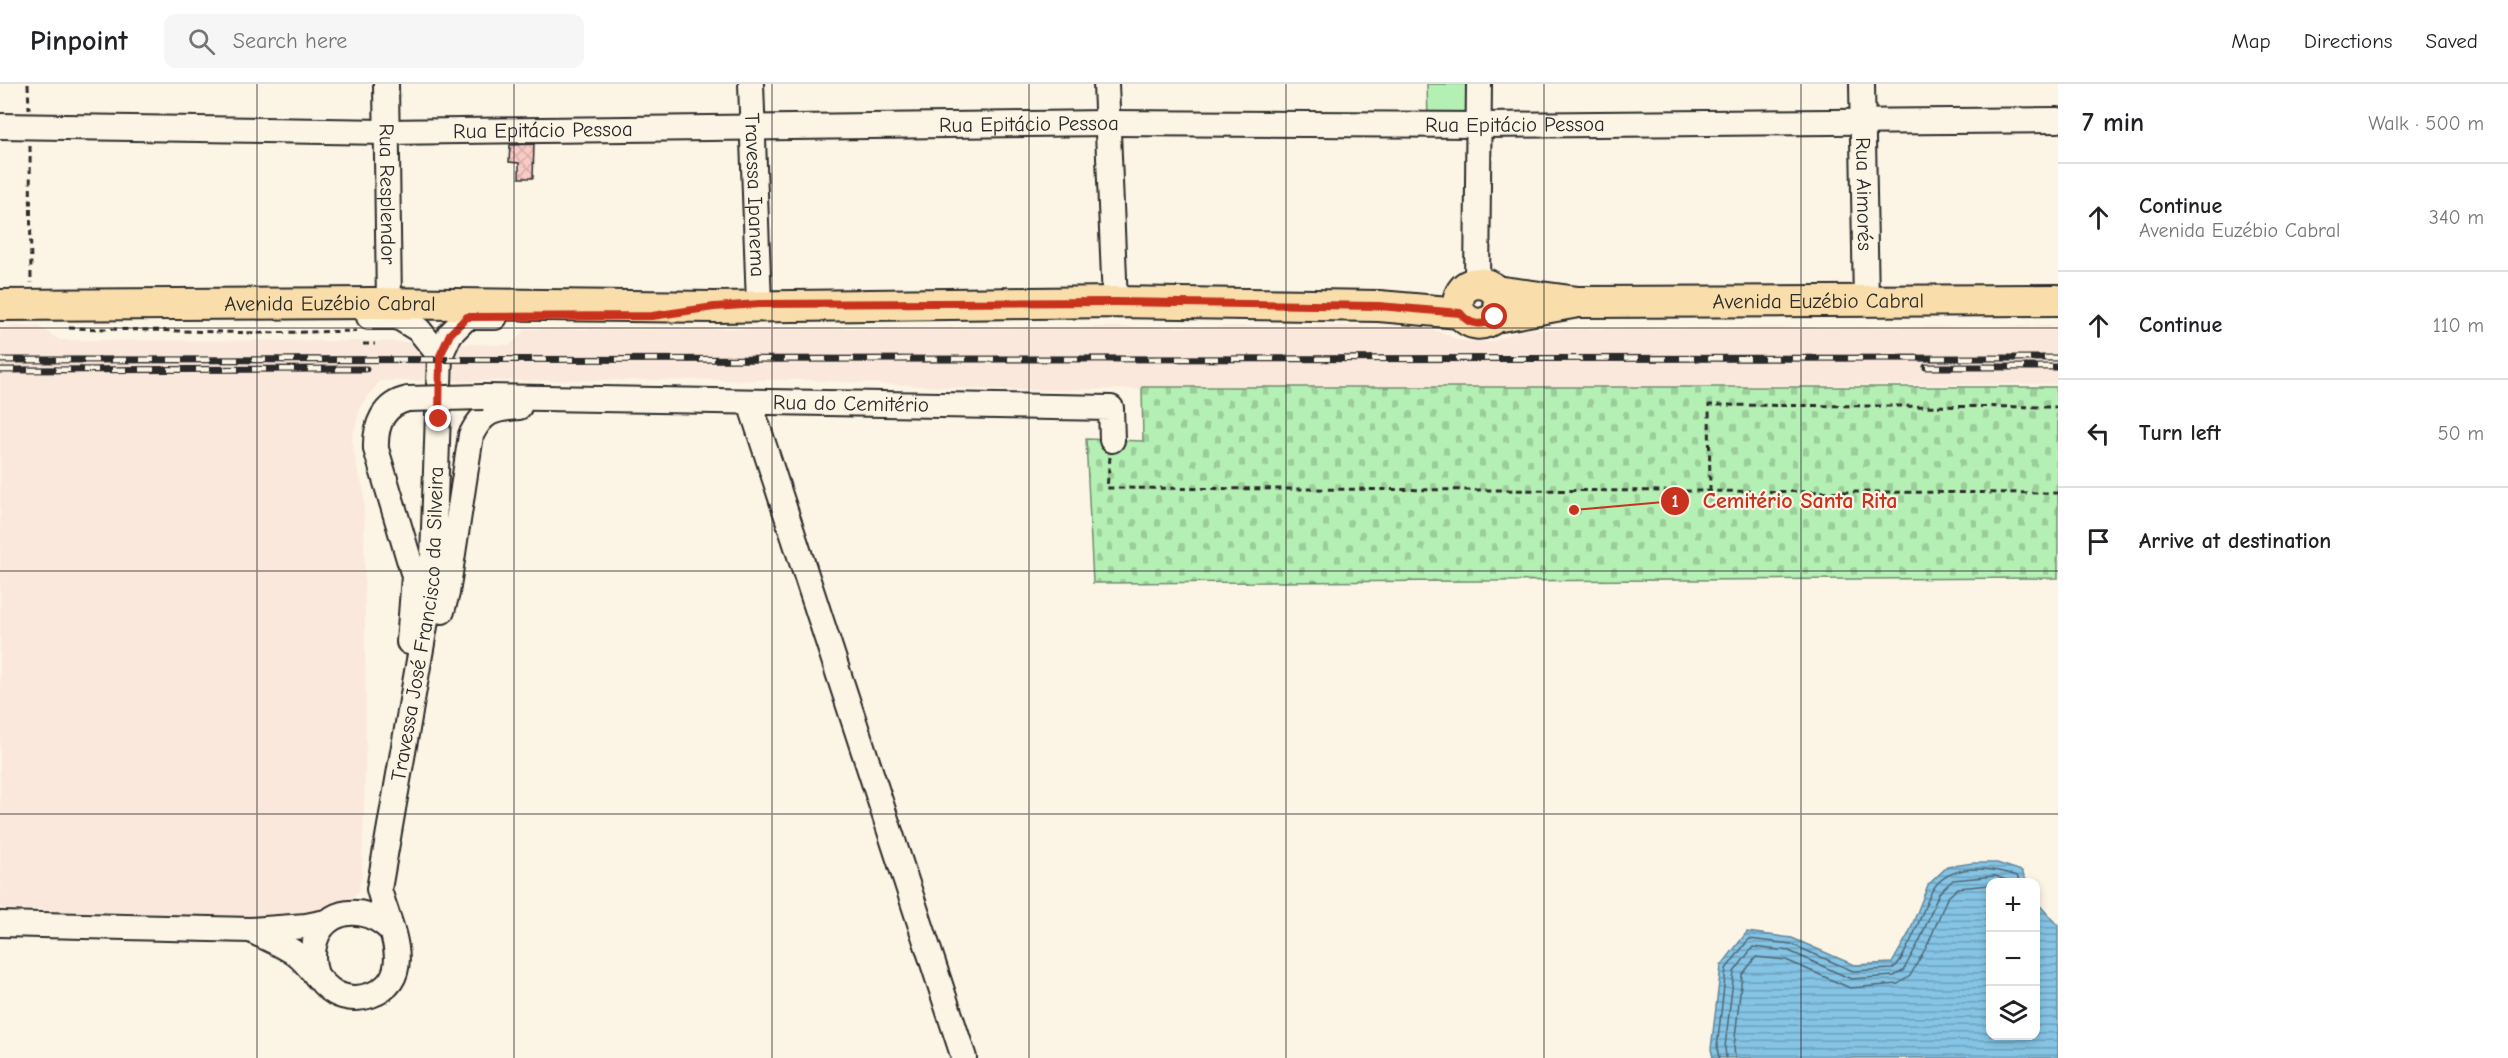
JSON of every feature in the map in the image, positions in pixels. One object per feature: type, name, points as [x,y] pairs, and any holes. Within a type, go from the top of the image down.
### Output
[{"type":"main road","name":"Avenida Euzébio Cabral","points":[[0,305],[47,312],[389,303],[714,307],[759,304],[1115,302],[1379,306],[1477,299],[1578,303],[2058,300]]},
{"type":"street","name":"Rua Resplendor","points":[[386,84],[389,303]]},
{"type":"street","name":"Travessa Ipanema","points":[[751,84],[759,304]]},
{"type":"street","points":[[1106,84],[1115,302]]},
{"type":"street","points":[[1477,299],[1479,84]]},
{"type":"street","name":"Rua Aimorés","points":[[1862,84],[1866,302]]},
{"type":"street","name":"Rua Epitácio Pessoa","points":[[0,126],[386,132],[1106,123],[1479,125],[2058,120]]},
{"type":"street","name":"Travessa José Francisco da Silveira","points":[[251,930],[296,954],[324,986],[336,994],[349,998],[363,998],[376,993],[387,984],[395,972],[398,958],[397,944],[379,889],[432,586],[440,356],[450,334],[467,317],[652,316],[714,307]]},
{"type":"street","points":[[47,312],[69,319],[399,317],[419,330],[440,356]]},
{"type":"street","name":"Rua do Cemitério","points":[[405,741],[405,690],[414,576],[378,458],[375,436],[381,418],[391,405],[408,399],[483,397],[1111,408],[1112,440]]},
{"type":"street","name":"Rua do Cemitério","points":[[422,647],[440,617],[447,593],[471,435],[479,420],[500,408],[531,406],[556,400]]},
{"type":"street","points":[[750,403],[964,1058]]},
{"type":"street","name":"Travessa José Francisco da Silveira","points":[[332,918],[366,901],[379,889]]},
{"type":"street","name":"Travessa José Francisco da Silveira","points":[[0,924],[251,930],[306,926],[353,912],[367,914],[380,920],[391,930]]},
{"type":"street","points":[[316,975],[312,961],[312,947],[317,933],[332,918]]},
{"type":"path","points":[[28,84],[47,312],[71,329],[259,333],[357,331]]},
{"type":"path","points":[[363,344],[375,344]]},
{"type":"path","points":[[1710,491],[1709,405],[2058,407]]},
{"type":"path","points":[[1112,440],[1107,488],[2058,492]]},
{"type":"shaded area","points":[[38,326],[60,340],[368,341],[510,345],[526,329],[1413,326],[1429,328],[1462,341],[1490,342],[1524,329],[2058,326],[2058,384],[996,390],[806,380],[380,381],[361,406],[352,440],[364,490],[366,745],[362,875],[358,893],[332,913],[318,918],[0,909],[0,327]]},
{"type":"green space","points":[[1427,84],[1473,84],[1473,121],[1428,120]]},
{"type":"green space","points":[[1142,387],[2058,387],[2058,578],[1093,583],[1086,439],[1143,441]]},
{"type":"water","points":[[1973,863],[1997,863],[2022,871],[2025,878],[1986,878],[1986,1040],[2040,1040],[2040,906],[2058,926],[2058,1058],[1713,1058],[1711,1049],[1721,966],[1747,932],[1792,938],[1854,965],[1892,963],[1909,933],[1928,885],[1947,867]]},
{"type":"building","points":[[534,144],[533,178],[519,178],[519,163],[509,162],[510,145]]},
{"type":"railway","points":[[0,360],[2058,358]]},
{"type":"railway","points":[[1926,367],[2058,367]]},
{"type":"railway","points":[[0,370],[366,369]]},
{"type":"place","name":"Cemitério Santa Rita","points":[[1574,510]]},
{"type":"route","points":[[439,419],[440,356],[450,334],[467,317],[652,316],[714,307],[759,304],[1115,302],[1379,306],[1460,313],[1464,319],[1477,324],[1484,324],[1495,317]]}]
